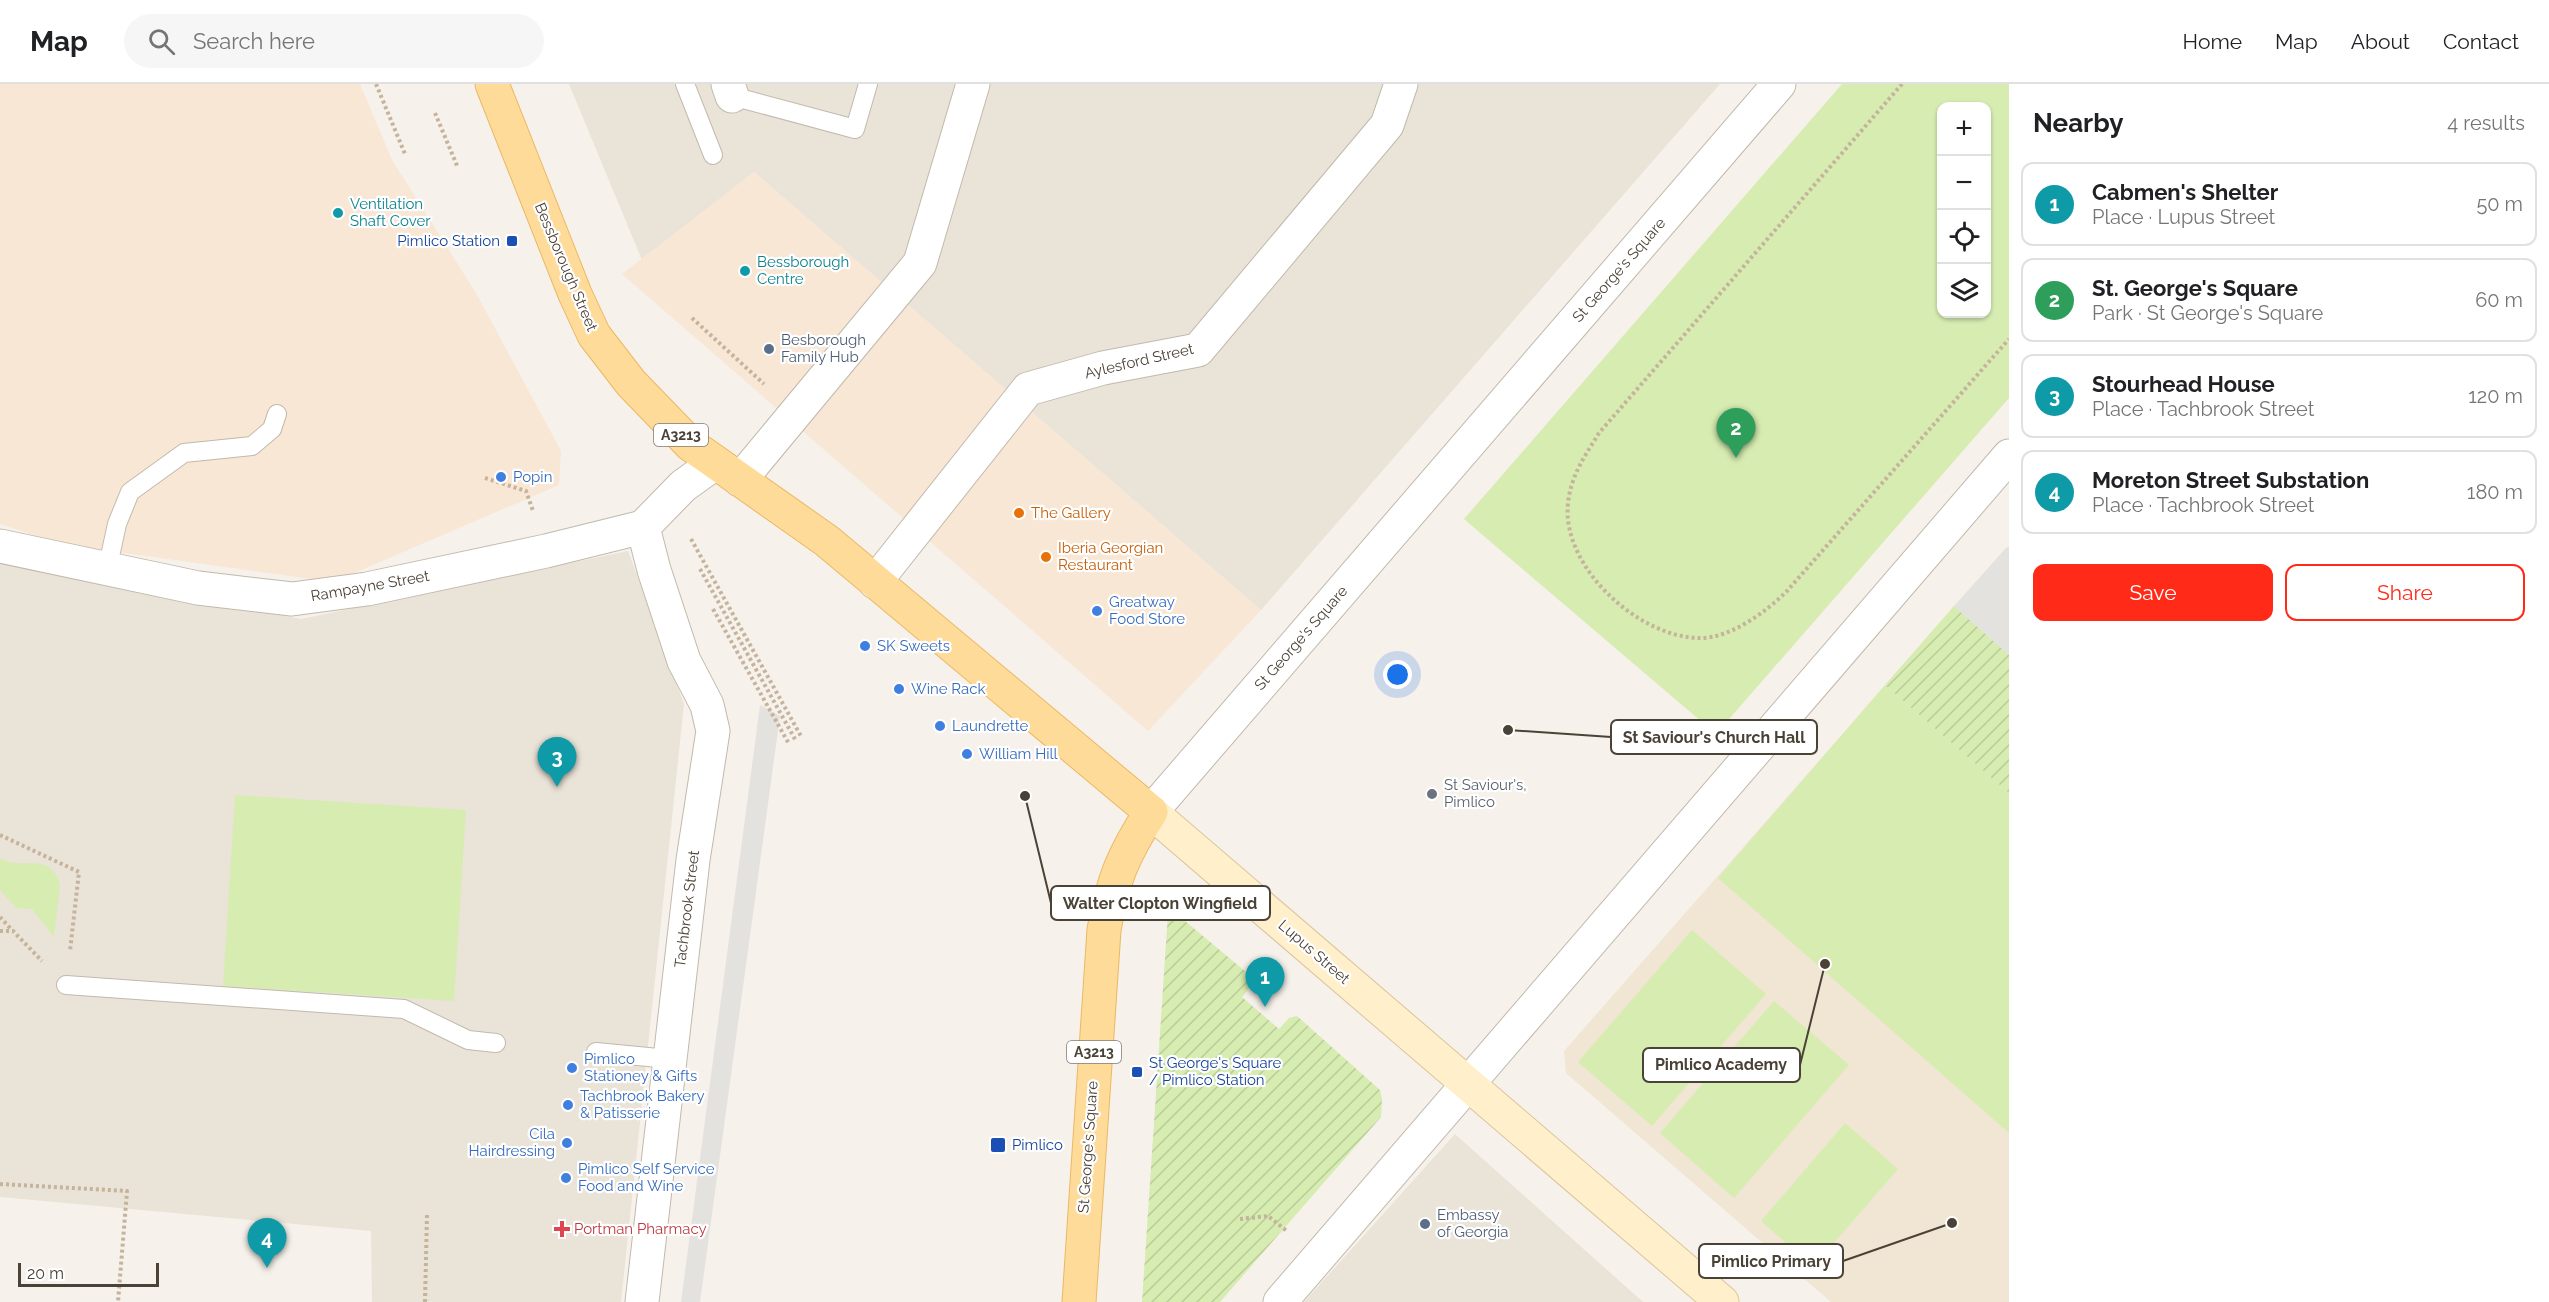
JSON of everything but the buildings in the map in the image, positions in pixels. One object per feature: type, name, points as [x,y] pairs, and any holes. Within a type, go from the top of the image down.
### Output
[{"type":"main road","name":"Bessborough Street","points":[[492,84],[574,294],[594,335],[631,383],[691,445],[826,541],[875,582]]},
{"type":"main road","name":"Lupus Street","points":[[875,582],[1151,812]]},
{"type":"main road","name":"St George's Square","points":[[1079,1302],[1104,930],[1110,895],[1119,868],[1130,844],[1151,812]]},
{"type":"street","points":[[643,527],[683,486],[728,472],[796,413],[920,263],[973,84]]},
{"type":"street","name":"Aylesford Street","points":[[875,582],[1028,389],[1103,368],[1198,350],[1387,125],[1401,84]]},
{"type":"street","name":"St George's Square","points":[[1151,812],[1779,84]]},
{"type":"street","points":[[1280,1302],[2009,456]]},
{"type":"street","name":"Rampayne Street","points":[[0,546],[198,588],[292,599],[388,584],[546,551],[643,527]]},
{"type":"street","name":"Tachbrook Street","points":[[642,1302],[693,860],[713,731],[707,705],[684,661],[654,570],[643,527]]},
{"type":"street","name":"Lupus Street","points":[[1151,812],[1722,1302]]},
{"type":"lane","points":[[685,84],[712,155]]},
{"type":"lane","points":[[730,90],[855,129],[868,84]]},
{"type":"lane","points":[[106,570],[117,524],[130,492],[184,453],[252,446],[272,429],[277,414]]},
{"type":"lane","points":[[66,985],[404,1009],[468,1040],[496,1043]]},
{"type":"lane","points":[[596,1052],[669,1059]]},
{"type":"path","points":[[376,84],[405,154]]},
{"type":"path","points":[[1902,84],[1599,433],[1574,474],[1568,506],[1573,538],[1587,568],[1607,595],[1636,617],[1672,634],[1702,638],[1738,628],[1766,611],[1787,591],[2009,339]]},
{"type":"path","points":[[435,113],[458,168]]},
{"type":"path","points":[[692,318],[796,413]]},
{"type":"path","points":[[485,478],[526,491],[531,506]]},
{"type":"path","points":[[687,532],[802,738]]},
{"type":"path","points":[[698,566],[795,741]]},
{"type":"path","points":[[0,835],[79,872],[66,985]]},
{"type":"path","points":[[0,917],[66,985]]},
{"type":"path","points":[[0,931],[12,931]]},
{"type":"path","points":[[0,1184],[127,1191],[118,1302]]},
{"type":"path","points":[[425,1302],[427,1214]]},
{"type":"path","points":[[1240,1219],[1268,1216],[1283,1229]]},
{"type":"shaded area","points":[[0,84],[360,84],[392,160],[476,293],[561,451],[559,485],[333,582],[66,545],[0,524]]},
{"type":"shaded area","points":[[569,84],[1720,84],[1261,610],[754,172],[642,260]]},
{"type":"shaded area","points":[[754,172],[1261,610],[1148,731],[622,274]]},
{"type":"shaded area","points":[[2009,547],[2009,1302],[1831,1302],[1566,1073],[1564,1051]]},
{"type":"shaded area","points":[[2009,547],[2009,655],[1954,606]]},
{"type":"shaded area","points":[[628,551],[684,704],[621,1302],[372,1302],[371,1231],[0,1197],[0,560],[301,619]]},
{"type":"shaded area","points":[[760,705],[780,716],[700,1302],[681,1302]]},
{"type":"shaded area","points":[[1455,1134],[1643,1302],[1304,1302]]},
{"type":"green space","points":[[1842,84],[2009,84],[2009,398],[1716,734],[1464,519]]},
{"type":"green space","points":[[1954,606],[2009,655],[2009,793],[1885,685]]},
{"type":"green space","points":[[1885,685],[2009,793],[2009,1133],[1718,878]]},
{"type":"green space","points":[[235,795],[466,810],[454,1001],[223,986]]},
{"type":"green space","points":[[0,858],[8,862],[42,864],[56,874],[60,885],[54,937],[32,909],[16,908],[0,890]]},
{"type":"green space","points":[[1173,911],[1252,977],[1252,985],[1242,997],[1279,1029],[1289,1018],[1297,1016],[1380,1090],[1382,1099],[1381,1117],[1220,1302],[1142,1302],[1168,914]]},
{"type":"green space","points":[[1692,930],[1766,994],[1652,1126],[1578,1062]]},
{"type":"green space","points":[[1774,1001],[1849,1065],[1734,1198],[1660,1133]]},
{"type":"green space","points":[[1845,1123],[1898,1169],[1813,1267],[1761,1221]]},
{"type":"place","name":"Ventilation Shaft Cover","points":[[338,213]]},
{"type":"place","name":"Pimlico Station","points":[[512,241]]},
{"type":"place","name":"Bessborough Centre","points":[[745,271]]},
{"type":"place","name":"Besborough Family Hub","points":[[769,349]]},
{"type":"place","name":"St. George's Square","points":[[1736,458]]},
{"type":"place","name":"Popin","points":[[501,477]]},
{"type":"place","name":"The Gallery","points":[[1019,513]]},
{"type":"place","name":"Iberia Georgian Restaurant","points":[[1046,557]]},
{"type":"place","name":"Greatway Food Store","points":[[1097,611]]},
{"type":"place","name":"SK Sweets","points":[[865,646]]},
{"type":"place","name":"Wine Rack","points":[[899,689]]},
{"type":"place","name":"Laundrette","points":[[940,726]]},
{"type":"place","name":"St Saviour's Church Hall","points":[[1508,730]]},
{"type":"place","name":"William Hill","points":[[967,754]]},
{"type":"place","name":"Stourhead House","points":[[557,787]]},
{"type":"place","name":"St Saviour's, Pimlico","points":[[1432,794]]},
{"type":"place","name":"Walter Clopton Wingfield","points":[[1025,796]]},
{"type":"place","name":"Pimlico Academy","points":[[1825,964]]},
{"type":"place","name":"Cabmen's Shelter","points":[[1265,1007]]},
{"type":"place","name":"Pimlico Stationey & Gifts","points":[[572,1068]]},
{"type":"place","name":"St George's Square / Pimlico Station","points":[[1137,1072]]},
{"type":"place","name":"Tachbrook Bakery & Patisserie","points":[[568,1105]]},
{"type":"place","name":"Cila Hairdressing","points":[[567,1143]]},
{"type":"place","name":"Pimlico","points":[[998,1145]]},
{"type":"place","name":"Pimlico Self Service Food and Wine","points":[[566,1178]]},
{"type":"place","name":"Pimlico Primary","points":[[1952,1223]]},
{"type":"place","name":"Embassy of Georgia","points":[[1425,1224]]},
{"type":"place","name":"Portman Pharmacy","points":[[562,1229]]},
{"type":"place","name":"Moreton Street Substation","points":[[267,1268]]}]
